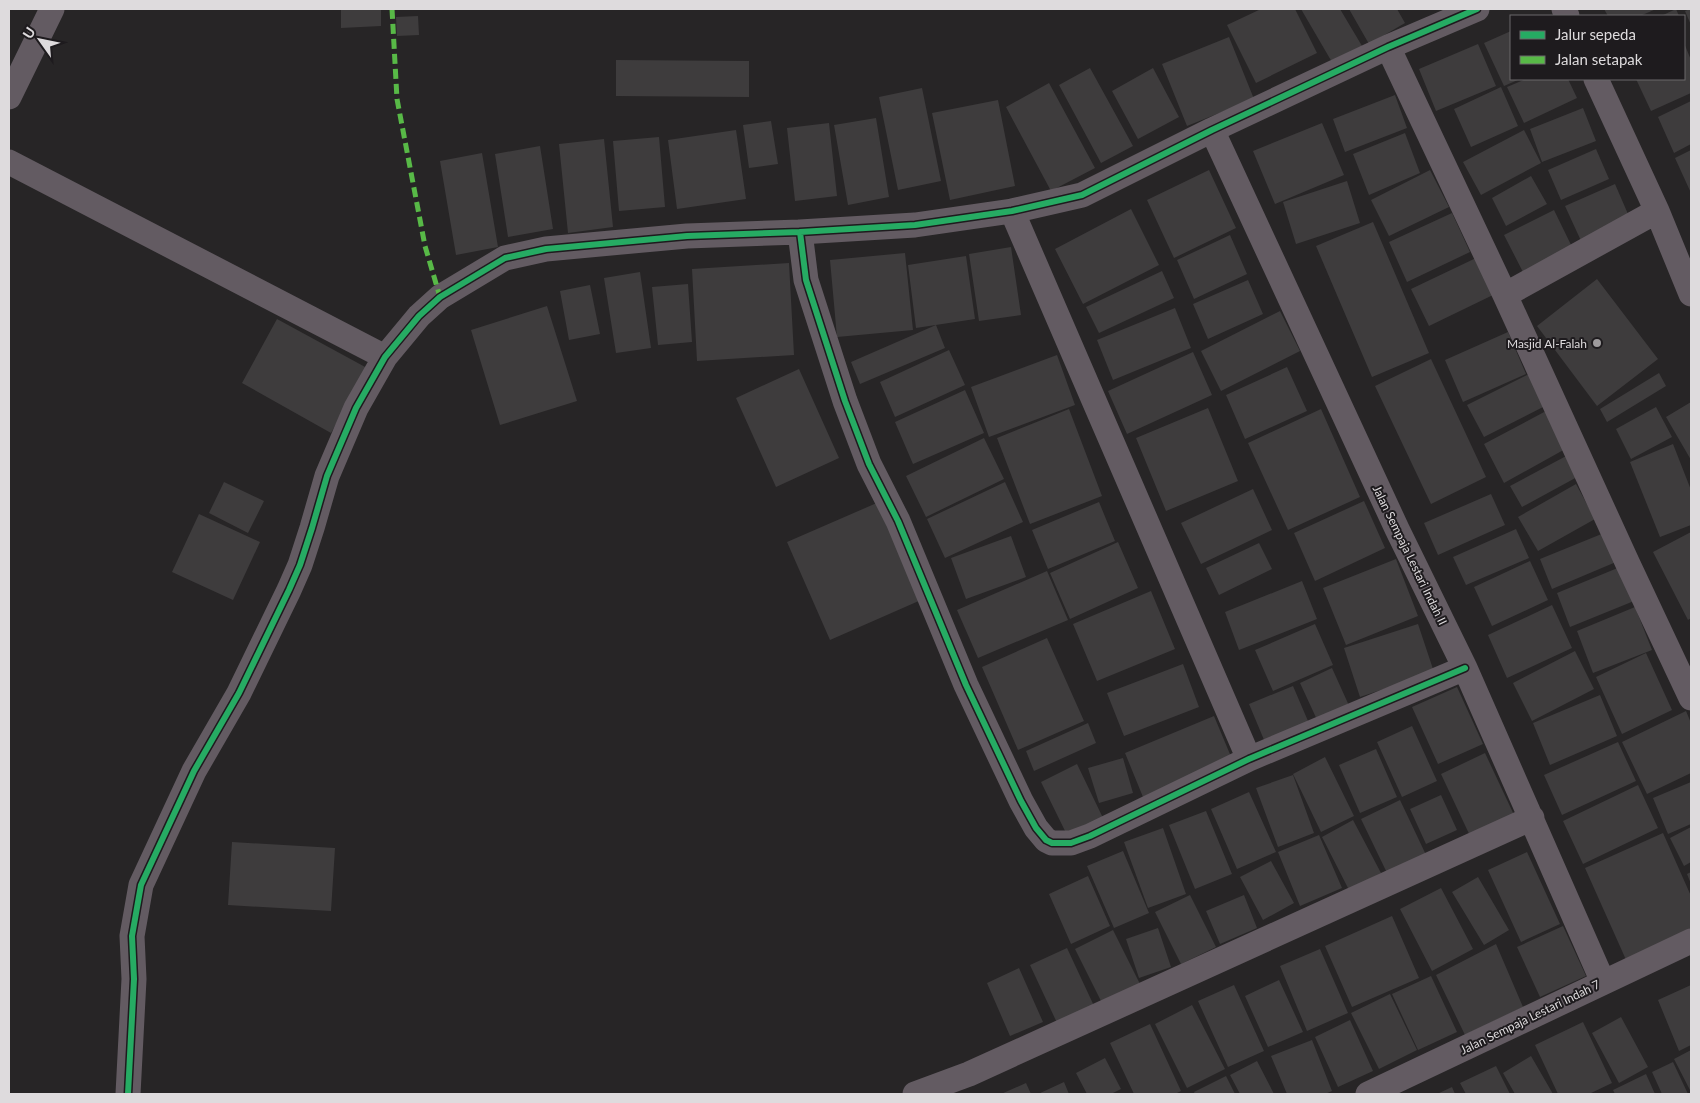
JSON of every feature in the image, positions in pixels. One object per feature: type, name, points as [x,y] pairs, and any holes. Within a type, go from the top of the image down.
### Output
[{"type":"street","points":[[9,97],[52,9]]},
{"type":"street","points":[[128,1094],[134,979],[132,936],[141,885],[194,771],[239,693],[289,590],[312,528],[327,476],[356,408],[385,357],[419,316],[440,296],[505,258],[546,249],[687,236],[916,225],[1012,211],[1082,195],[1212,130],[1388,47],[1477,9]]},
{"type":"street","points":[[1388,47],[1691,698]]},
{"type":"street","points":[[1596,80],[1657,211],[1691,294]]},
{"type":"street","name":"Jalan Sempaja Lestari Indah II","points":[[1212,130],[1397,529],[1465,668],[1604,982]]},
{"type":"street","points":[[9,162],[385,357]]},
{"type":"street","points":[[1012,211],[1248,759]]},
{"type":"street","points":[[1505,295],[1657,211]]},
{"type":"street","points":[[800,232],[806,280],[845,401],[869,464],[898,521],[966,684],[1036,828],[1046,840],[1052,843],[1071,843],[1090,836],[1248,759],[1465,668]]},
{"type":"street","points":[[915,1094],[970,1084],[1532,818]]},
{"type":"street","name":"Jalan Sempaja Lestari Indah 7","points":[[1368,1094],[1691,941]]},
{"type":"building","points":[[341,9],[381,9],[381,26],[341,28]]},
{"type":"building","points":[[1261,9],[1295,9],[1317,53],[1256,83],[1227,25]]},
{"type":"building","points":[[1301,9],[1340,9],[1365,51],[1336,69]]},
{"type":"building","points":[[1349,9],[1397,9],[1405,23],[1369,44]]},
{"type":"building","points":[[1604,9],[1656,9],[1642,15],[1607,15]]},
{"type":"building","points":[[1676,9],[1679,15],[1663,15]]},
{"type":"building","points":[[1691,9],[1691,25],[1685,11]]},
{"type":"building","points":[[418,16],[419,35],[397,36],[396,17]]},
{"type":"building","points":[[1510,31],[1510,80],[1518,80],[1504,86],[1484,43]]},
{"type":"building","points":[[1229,37],[1254,99],[1187,126],[1162,64]]},
{"type":"building","points":[[1478,44],[1496,86],[1436,111],[1419,69]]},
{"type":"building","points":[[1685,45],[1691,60],[1691,93],[1651,111],[1636,80],[1685,80]]},
{"type":"building","points":[[616,60],[749,61],[749,97],[616,96]]},
{"type":"building","points":[[1090,68],[1133,146],[1101,163],[1059,85]]},
{"type":"building","points":[[1153,68],[1179,117],[1138,139],[1112,91]]},
{"type":"building","points":[[1524,80],[1568,80],[1577,98],[1524,123],[1507,87]]},
{"type":"building","points":[[1049,83],[1095,168],[1051,191],[1006,107]]},
{"type":"building","points":[[1501,87],[1518,126],[1471,147],[1454,109]]},
{"type":"building","points":[[922,88],[941,181],[898,190],[879,97]]},
{"type":"building","points":[[1395,95],[1407,128],[1345,152],[1333,119]]},
{"type":"building","points":[[998,100],[1015,186],[950,200],[932,113]]},
{"type":"building","points":[[1691,101],[1691,144],[1674,153],[1658,117]]},
{"type":"building","points":[[1583,108],[1596,141],[1542,162],[1530,129]]},
{"type":"building","points":[[876,118],[889,197],[848,205],[834,125]]},
{"type":"building","points":[[771,121],[778,164],[749,168],[743,125]]},
{"type":"building","points":[[829,123],[837,196],[795,201],[787,128]]},
{"type":"building","points":[[1322,123],[1344,175],[1275,204],[1253,151]]},
{"type":"building","points":[[736,130],[746,199],[677,209],[668,140]]},
{"type":"building","points":[[1524,130],[1541,163],[1481,195],[1463,162]]},
{"type":"building","points":[[1405,133],[1420,173],[1369,195],[1353,154]]},
{"type":"building","points":[[659,137],[665,207],[619,211],[613,141]]},
{"type":"building","points":[[604,139],[613,227],[568,233],[559,144]]},
{"type":"building","points":[[540,146],[553,229],[508,237],[495,154]]},
{"type":"building","points":[[1596,149],[1609,179],[1561,200],[1548,170]]},
{"type":"building","points":[[1691,150],[1691,193],[1675,158]]},
{"type":"building","points":[[482,153],[498,247],[456,255],[440,161]]},
{"type":"building","points":[[1209,170],[1236,228],[1174,258],[1147,200]]},
{"type":"building","points":[[1430,170],[1449,207],[1389,236],[1371,200]]},
{"type":"building","points":[[1531,176],[1547,204],[1506,226],[1492,198]]},
{"type":"building","points":[[1347,181],[1360,223],[1296,244],[1283,202]]},
{"type":"building","points":[[1615,184],[1631,221],[1582,243],[1565,206]]},
{"type":"building","points":[[1131,209],[1159,265],[1083,304],[1055,249]]},
{"type":"building","points":[[1554,210],[1574,251],[1525,276],[1504,235]]},
{"type":"building","points":[[1452,213],[1470,252],[1407,282],[1389,242]]},
{"type":"building","points":[[1373,222],[1429,353],[1372,377],[1316,246]]},
{"type":"building","points":[[1230,235],[1247,274],[1194,299],[1177,260]]},
{"type":"building","points":[[1011,247],[1021,315],[979,321],[969,254]]},
{"type":"building","points":[[905,253],[913,330],[837,337],[830,260]]},
{"type":"building","points":[[966,256],[975,319],[916,328],[908,265]]},
{"type":"building","points":[[1476,258],[1493,295],[1429,326],[1411,289]]},
{"type":"building","points":[[789,263],[794,355],[697,361],[692,269]]},
{"type":"building","points":[[1162,271],[1174,298],[1099,333],[1086,307]]},
{"type":"building","points":[[640,272],[651,348],[616,353],[604,278]]},
{"type":"building","name":"Masjid Al-Falah","points":[[1597,279],[1658,359],[1597,406],[1537,326]]},
{"type":"building","points":[[1248,280],[1263,314],[1208,339],[1193,304]]},
{"type":"building","points":[[688,284],[692,342],[658,345],[652,287]]},
{"type":"building","points":[[590,285],[600,334],[569,340],[560,291]]},
{"type":"building","points":[[547,306],[577,401],[500,425],[471,330]]},
{"type":"building","points":[[1175,308],[1191,348],[1113,380],[1097,340]]},
{"type":"building","points":[[1280,311],[1300,351],[1221,391],[1201,351]]},
{"type":"building","points":[[277,319],[367,368],[331,433],[242,383]]},
{"type":"building","points":[[936,325],[945,348],[860,384],[851,362]]},
{"type":"building","points":[[1508,332],[1526,374],[1463,402],[1445,360]]},
{"type":"building","points":[[949,350],[965,385],[895,417],[880,382]]},
{"type":"building","points":[[1193,352],[1212,395],[1127,434],[1108,391]]},
{"type":"building","points":[[1057,355],[1075,405],[989,437],[971,387]]},
{"type":"building","points":[[1431,359],[1486,477],[1431,504],[1375,386]]},
{"type":"building","points":[[1287,367],[1307,411],[1245,439],[1226,395]]},
{"type":"building","points":[[799,369],[839,458],[776,487],[736,398]]},
{"type":"building","points":[[1659,373],[1666,386],[1607,422],[1600,409]]},
{"type":"building","points":[[1529,374],[1545,406],[1484,437],[1467,405]]},
{"type":"building","points":[[965,390],[984,433],[913,464],[895,422]]},
{"type":"building","points":[[1691,402],[1691,460],[1666,417]]},
{"type":"building","points":[[1656,407],[1672,437],[1631,459],[1616,429]]},
{"type":"building","points":[[1208,408],[1238,481],[1166,511],[1136,438]]},
{"type":"building","points":[[1069,409],[1102,496],[1030,524],[997,438]]},
{"type":"building","points":[[1321,409],[1360,497],[1288,530],[1248,443]]},
{"type":"building","points":[[1546,411],[1567,448],[1504,483],[1484,444]]},
{"type":"building","points":[[984,438],[1004,479],[926,517],[906,476]]},
{"type":"building","points":[[1673,444],[1691,490],[1691,525],[1660,537],[1630,462]]},
{"type":"building","points":[[1568,455],[1579,476],[1522,507],[1510,486]]},
{"type":"building","points":[[224,482],[264,501],[248,533],[209,513]]},
{"type":"building","points":[[1005,482],[1023,522],[945,558],[927,519]]},
{"type":"building","points":[[1576,484],[1595,519],[1538,551],[1518,517]]},
{"type":"building","points":[[1253,489],[1272,530],[1201,564],[1181,523]]},
{"type":"building","points":[[1491,494],[1505,525],[1438,555],[1424,523]]},
{"type":"building","points":[[1364,501],[1385,548],[1315,581],[1294,533]]},
{"type":"building","points":[[879,502],[921,600],[830,640],[787,542]]},
{"type":"building","points":[[1099,502],[1115,541],[1048,569],[1032,530]]},
{"type":"building","points":[[199,514],[260,542],[233,600],[172,572]]},
{"type":"building","points":[[1516,529],[1529,558],[1466,585],[1453,557]]},
{"type":"building","points":[[1691,532],[1691,618],[1688,620],[1653,552]]},
{"type":"building","points":[[1604,533],[1616,562],[1552,589],[1540,559]]},
{"type":"building","points":[[1011,536],[1026,577],[966,599],[951,558]]},
{"type":"building","points":[[1118,542],[1138,588],[1070,619],[1050,573]]},
{"type":"building","points":[[1259,543],[1272,569],[1219,595],[1206,568]]},
{"type":"building","points":[[1396,559],[1418,616],[1346,645],[1323,588]]},
{"type":"building","points":[[1530,561],[1548,600],[1492,626],[1474,587]]},
{"type":"building","points":[[1620,567],[1634,601],[1570,627],[1557,593]]},
{"type":"building","points":[[1047,571],[1068,620],[978,658],[957,610]]},
{"type":"building","points":[[1302,581],[1317,619],[1239,650],[1225,612]]},
{"type":"building","points":[[1151,591],[1175,649],[1097,681],[1073,624]]},
{"type":"building","points":[[1552,605],[1572,648],[1507,678],[1488,635]]},
{"type":"building","points":[[1635,607],[1652,650],[1593,673],[1577,631]]},
{"type":"building","points":[[1315,624],[1333,665],[1273,691],[1255,650]]},
{"type":"building","points":[[1418,624],[1434,672],[1360,697],[1344,648]]},
{"type":"building","points":[[1047,638],[1084,721],[1018,750],[982,667]]},
{"type":"building","points":[[1575,651],[1594,689],[1532,721],[1513,683]]},
{"type":"building","points":[[1646,653],[1672,710],[1622,734],[1596,677]]},
{"type":"building","points":[[1183,664],[1199,707],[1124,736],[1107,693]]},
{"type":"building","points":[[1332,668],[1351,710],[1319,724],[1300,683]]},
{"type":"building","points":[[1293,686],[1311,728],[1267,747],[1249,704]]},
{"type":"building","points":[[1457,687],[1483,744],[1438,764],[1412,707]]},
{"type":"building","points":[[1600,695],[1617,736],[1550,765],[1533,723]]},
{"type":"building","points":[[1686,711],[1691,723],[1691,773],[1647,794],[1622,742]]},
{"type":"building","points":[[1214,716],[1232,759],[1143,797],[1125,753]]},
{"type":"building","points":[[1088,723],[1096,743],[1034,771],[1026,751]]},
{"type":"building","points":[[1412,726],[1437,781],[1402,797],[1377,742]]},
{"type":"building","points":[[1618,742],[1636,781],[1562,815],[1544,775]]},
{"type":"building","points":[[1376,749],[1397,797],[1360,813],[1339,765]]},
{"type":"building","points":[[1485,753],[1515,817],[1471,838],[1441,774]]},
{"type":"building","points":[[1325,757],[1354,816],[1321,832],[1293,774]]},
{"type":"building","points":[[1123,758],[1133,793],[1099,803],[1088,768]]},
{"type":"building","points":[[1077,764],[1103,818],[1067,835],[1041,782]]},
{"type":"building","points":[[1293,775],[1314,833],[1278,847],[1256,788]]},
{"type":"building","points":[[1691,782],[1691,824],[1668,834],[1653,798]]},
{"type":"building","points":[[1638,785],[1658,828],[1583,864],[1563,821]]},
{"type":"building","points":[[1249,792],[1276,852],[1237,869],[1211,809]]},
{"type":"building","points":[[1441,795],[1457,830],[1426,844],[1410,809]]},
{"type":"building","points":[[1400,800],[1427,857],[1388,875],[1361,819]]},
{"type":"building","points":[[1206,811],[1232,874],[1195,889],[1169,825]]},
{"type":"building","points":[[1353,820],[1381,873],[1349,890],[1322,837]]},
{"type":"building","points":[[1691,827],[1691,862],[1684,866],[1670,838]]},
{"type":"building","points":[[1163,828],[1186,894],[1148,908],[1124,842]]},
{"type":"building","points":[[1663,833],[1691,896],[1691,932],[1627,962],[1585,868]]},
{"type":"building","points":[[1319,835],[1342,888],[1300,906],[1278,852]]},
{"type":"building","points":[[232,842],[335,848],[331,911],[228,905]]},
{"type":"building","points":[[1123,851],[1149,913],[1114,928],[1087,866]]},
{"type":"building","points":[[1527,852],[1560,924],[1521,942],[1488,870]]},
{"type":"building","points":[[1271,861],[1294,903],[1263,920],[1240,877]]},
{"type":"building","points":[[1691,872],[1691,884],[1687,874]]},
{"type":"building","points":[[1088,876],[1110,926],[1071,944],[1049,894]]},
{"type":"building","points":[[1478,877],[1509,930],[1484,945],[1452,892]]},
{"type":"building","points":[[1441,888],[1473,949],[1432,971],[1400,909]]},
{"type":"building","points":[[1190,895],[1216,947],[1181,964],[1155,912]]},
{"type":"building","points":[[1244,895],[1257,928],[1220,944],[1206,911]]},
{"type":"building","points":[[1392,916],[1419,978],[1352,1007],[1325,946]]},
{"type":"building","points":[[1563,926],[1586,976],[1540,997],[1517,947]]},
{"type":"building","points":[[1158,928],[1171,967],[1139,978],[1126,939]]},
{"type":"building","points":[[1113,930],[1141,986],[1103,1005],[1075,949]]},
{"type":"building","points":[[1496,944],[1523,1007],[1465,1035],[1436,975]]},
{"type":"building","points":[[1067,948],[1095,1008],[1058,1025],[1030,965]]},
{"type":"building","points":[[1320,949],[1348,1013],[1307,1031],[1280,966]]},
{"type":"building","points":[[1019,968],[1043,1022],[1010,1036],[987,983]]},
{"type":"building","points":[[1431,976],[1457,1032],[1418,1050],[1392,994]]},
{"type":"building","points":[[1279,980],[1303,1032],[1268,1047],[1245,996]]},
{"type":"building","points":[[1234,985],[1264,1051],[1228,1067],[1198,1001]]},
{"type":"building","points":[[1691,985],[1691,1045],[1679,1051],[1658,1000]]},
{"type":"building","points":[[1390,994],[1417,1050],[1379,1069],[1351,1013]]},
{"type":"building","points":[[1192,1005],[1225,1069],[1187,1088],[1155,1024]]},
{"type":"building","points":[[1621,1017],[1648,1067],[1619,1083],[1592,1033]]},
{"type":"building","points":[[1350,1020],[1373,1071],[1338,1087],[1315,1037]]},
{"type":"building","points":[[1583,1022],[1612,1083],[1589,1094],[1558,1094],[1535,1045]]},
{"type":"building","points":[[1150,1024],[1181,1091],[1175,1094],[1134,1094],[1110,1043]]},
{"type":"building","points":[[1312,1040],[1332,1091],[1325,1094],[1287,1094],[1271,1056]]},
{"type":"building","points":[[1691,1050],[1691,1092],[1674,1059]]},
{"type":"building","points":[[1531,1056],[1553,1094],[1515,1094],[1503,1073]]},
{"type":"building","points":[[1105,1058],[1121,1089],[1111,1094],[1087,1094],[1076,1073]]},
{"type":"building","points":[[1257,1061],[1274,1094],[1240,1094],[1230,1075]]},
{"type":"building","points":[[1673,1062],[1688,1094],[1662,1094],[1652,1072]]},
{"type":"building","points":[[1496,1066],[1510,1094],[1466,1094],[1460,1083]]},
{"type":"building","points":[[1646,1074],[1655,1094],[1615,1094],[1613,1090]]},
{"type":"building","points":[[1226,1076],[1235,1094],[1195,1094],[1194,1092]]},
{"type":"building","points":[[1064,1082],[1069,1094],[1038,1094]]},
{"type":"building","points":[[1026,1083],[1031,1094],[1001,1094]]},
{"type":"building","points":[[1452,1087],[1455,1094],[1437,1094]]},
{"type":"marked path","points":[[392,9],[397,99],[425,246],[440,297]]},
{"type":"cycle path","points":[[128,1094],[134,979],[132,936],[141,885],[194,771],[239,693],[289,590],[300,565],[327,476],[356,408],[385,357],[419,316],[440,297],[505,258],[546,249],[687,236],[915,225],[1012,211],[1082,195],[1212,130],[1388,47],[1477,9]]},
{"type":"cycle path","points":[[800,232],[806,280],[845,401],[869,464],[898,521],[966,685],[1021,801],[1036,828],[1046,840],[1052,843],[1071,843],[1090,836],[1249,759],[1465,668]]},
{"type":"place","name":"Masjid Al-Falah","points":[[1597,343]]}]
